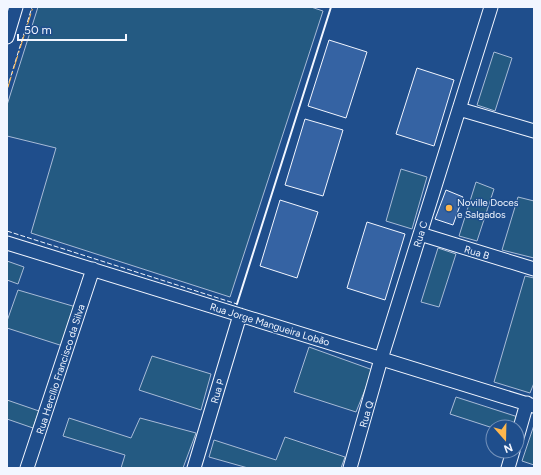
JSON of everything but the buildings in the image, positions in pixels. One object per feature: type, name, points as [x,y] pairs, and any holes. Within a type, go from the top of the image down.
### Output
[{"type":"street","points":[[7,37],[16,7]]},
{"type":"street","name":"Rua C","points":[[382,359],[491,7]]},
{"type":"street","points":[[459,109],[534,131]]},
{"type":"street","name":"Rua B","points":[[420,234],[534,269]]},
{"type":"street","name":"Rua Jorge Mangueira Lobão","points":[[7,243],[531,404]]},
{"type":"street","name":"Rua Hercílio Francisco da Silva","points":[[27,468],[92,269]]},
{"type":"street","name":"Rua P","points":[[194,468],[240,315]]},
{"type":"street","name":"Rua Q","points":[[350,468],[382,359]]},
{"type":"street","points":[[525,419],[531,404]]},
{"type":"shaded area","points":[[38,7],[311,7],[323,11],[230,297],[31,233],[56,148],[7,136],[7,105]]},
{"type":"shaded area","points":[[494,52],[512,58],[495,111],[477,105]]},
{"type":"shaded area","points":[[401,169],[427,177],[412,229],[386,221]]},
{"type":"shaded area","points":[[476,182],[494,189],[477,241],[459,236]]},
{"type":"shaded area","points":[[518,197],[534,201],[534,258],[502,250]]},
{"type":"shaded area","points":[[438,248],[456,254],[439,307],[421,302]]},
{"type":"shaded area","points":[[7,261],[24,267],[18,284],[7,280]]},
{"type":"shaded area","points":[[525,276],[534,278],[534,383],[530,393],[494,382]]},
{"type":"shaded area","points":[[18,290],[76,307],[66,347],[7,328],[7,321]]},
{"type":"shaded area","points":[[309,347],[373,370],[356,412],[294,392]]},
{"type":"shaded area","points":[[152,356],[211,374],[201,410],[139,390]]},
{"type":"shaded area","points":[[456,397],[518,417],[517,419],[485,419],[485,425],[450,414]]},
{"type":"shaded area","points":[[7,400],[39,411],[33,428],[7,419]]},
{"type":"shaded area","points":[[69,418],[131,438],[140,418],[196,433],[183,468],[121,468],[125,455],[63,436]]},
{"type":"shaded area","points":[[534,425],[534,465],[522,461],[523,459],[525,459],[525,452]]},
{"type":"shaded area","points":[[285,437],[345,457],[341,468],[248,468],[209,457],[214,440],[276,460]]},
{"type":"fence","points":[[7,89],[32,7]]},
{"type":"fence","points":[[7,231],[237,304]]},
{"type":"wall","points":[[237,304],[331,7]]},
{"type":"power","points":[[7,90],[33,7]]},
{"type":"place","name":"Noville Doces e Salgados","points":[[449,208]]}]
